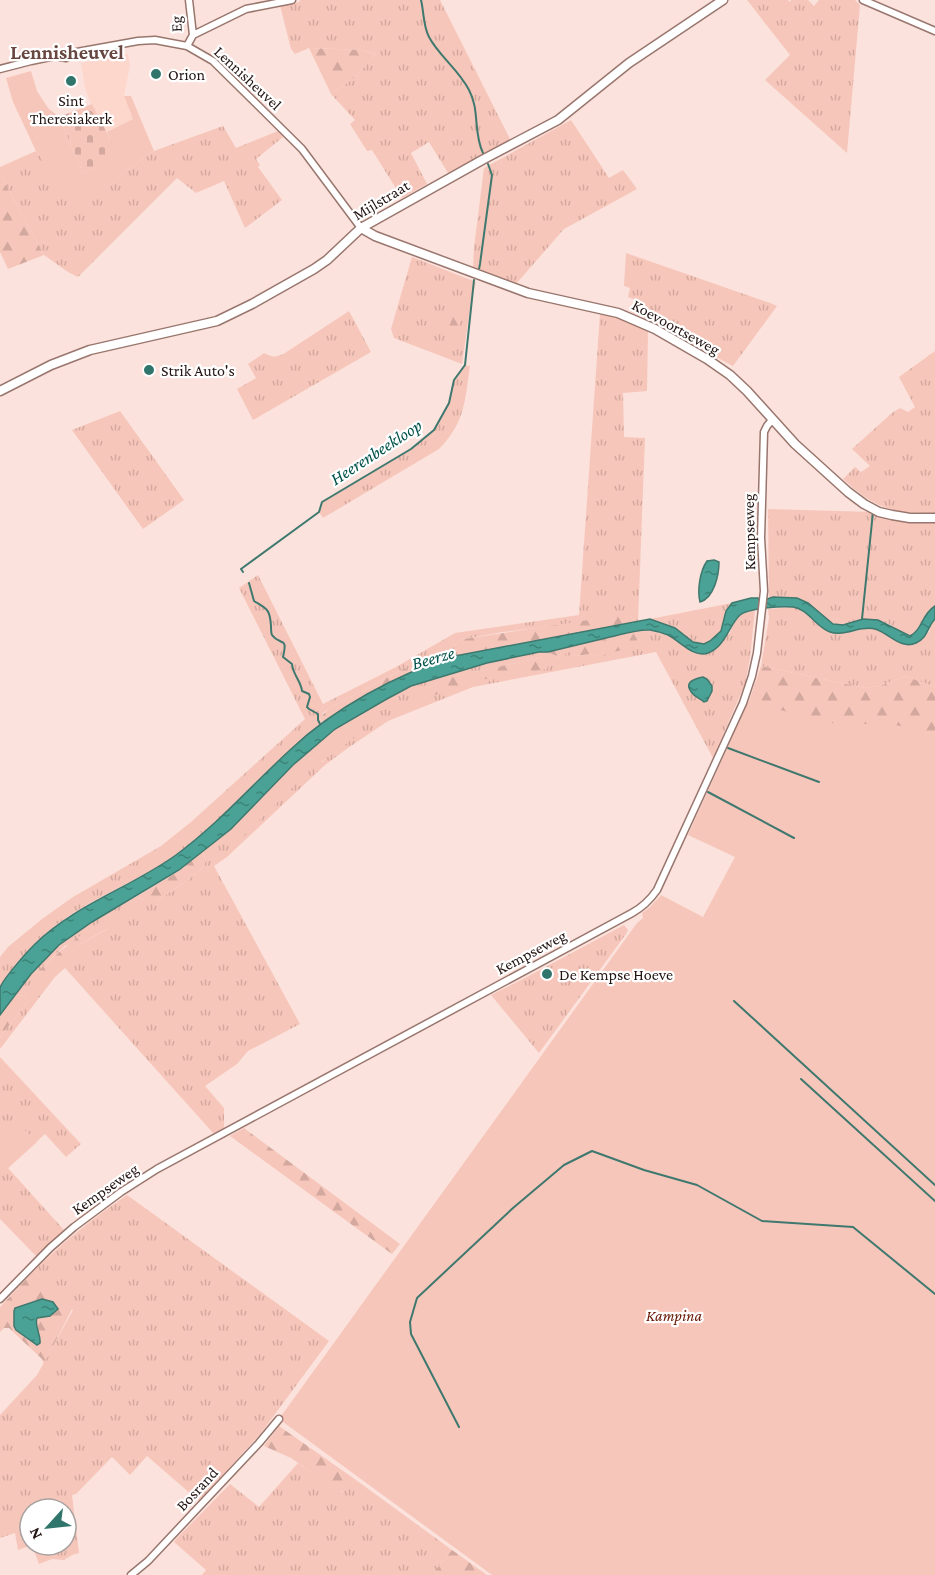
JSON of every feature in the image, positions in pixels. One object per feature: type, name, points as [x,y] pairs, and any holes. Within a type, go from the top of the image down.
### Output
[{"type":"street","name":"Eg","points":[[187,46],[193,35],[189,0]]},
{"type":"street","points":[[193,35],[251,7],[292,0]]},
{"type":"street","name":"Mijlstraat","points":[[0,392],[51,365],[90,350],[205,324],[235,313],[314,269],[361,228],[558,120],[629,63],[723,0]]},
{"type":"street","points":[[863,0],[935,31]]},
{"type":"street","name":"Lennisheuvel","points":[[0,69],[55,56],[66,58],[77,52],[138,41],[156,40],[187,46],[213,61],[302,148],[361,228]]},
{"type":"street","name":"Koevoortseweg","points":[[361,228],[375,236],[528,293],[603,309],[635,319],[694,351],[730,375],[809,457],[855,498],[871,508],[892,515],[935,518]]},
{"type":"street","name":"Kempseweg","points":[[0,1299],[66,1234],[135,1182],[645,905],[657,890],[743,703],[754,666],[764,578],[761,526],[764,442],[767,426],[772,420]]},
{"type":"street","name":"Bosrand","points":[[131,1575],[148,1561],[279,1419]]},
{"type":"shaded area","points":[[128,54],[130,65],[124,96],[133,119],[107,132],[91,104],[85,88],[81,63]]},
{"type":"green space","points":[[300,0],[440,0],[511,141],[448,173],[429,142],[411,153],[427,184],[402,198],[372,150],[367,151],[350,124],[355,120],[331,94],[354,78],[376,54],[362,50],[309,48],[295,54],[291,49],[280,5]]},
{"type":"green space","points":[[747,0],[788,0],[790,2],[791,0],[808,0],[814,6],[819,0],[855,0],[860,5],[847,153],[765,80],[790,55]]},
{"type":"green space","points":[[309,48],[362,50],[376,54],[354,78],[331,94]]},
{"type":"green space","points":[[31,71],[37,91],[48,108],[59,117],[83,173],[118,156],[107,132],[133,119],[124,96],[131,96],[154,151],[126,171],[82,209],[36,151],[13,102],[6,78]]},
{"type":"green space","points":[[92,104],[119,156],[83,173],[59,117]]},
{"type":"green space","points":[[571,120],[609,178],[623,170],[637,189],[564,229],[515,285],[473,270],[484,168]]},
{"type":"green space","points":[[223,126],[236,148],[278,131],[283,137],[256,159],[260,165],[258,167],[282,200],[245,228],[224,181],[196,193],[177,178],[78,277],[44,255],[0,174],[0,167],[36,151],[82,208],[154,151]]},
{"type":"green space","points":[[0,174],[44,255],[8,269],[0,252]]},
{"type":"green space","points":[[626,253],[777,306],[733,366],[631,312],[636,300],[628,297],[630,288],[624,286]]},
{"type":"green space","points":[[412,257],[476,282],[462,364],[394,338],[391,329]]},
{"type":"green space","points":[[349,311],[371,352],[253,420],[237,389],[256,378],[248,364],[264,353],[275,356],[285,353]]},
{"type":"green space","points":[[458,311],[460,324],[455,347],[449,329]]},
{"type":"green space","points":[[600,314],[630,321],[648,332],[647,391],[623,393],[624,437],[645,438],[638,621],[634,622],[631,616],[463,639],[453,646],[452,652],[455,656],[409,673],[405,668],[328,709],[323,713],[320,720],[322,722],[196,839],[161,865],[92,902],[59,923],[32,946],[0,987],[0,957],[8,947],[73,897],[161,846],[191,822],[305,719],[239,588],[258,575],[323,704],[396,667],[455,633],[579,615]]},
{"type":"green space","points":[[935,351],[935,513],[895,510],[875,503],[843,479],[855,467],[861,472],[870,466],[852,449],[892,413],[900,408],[908,412],[915,407],[899,377]]},
{"type":"green space","points":[[465,365],[470,366],[467,390],[459,420],[439,449],[323,518],[319,512],[322,502],[411,449],[434,430],[449,403],[454,380]]},
{"type":"green space","points":[[120,411],[184,500],[143,529],[72,430]]},
{"type":"green space","points":[[768,509],[873,512],[935,521],[935,606],[910,636],[889,624],[863,619],[843,625],[833,624],[808,603],[773,597],[769,599]]},
{"type":"green space","points":[[732,603],[726,611],[721,631],[704,644],[693,642],[675,628],[650,619]]},
{"type":"green space","points":[[795,607],[830,630],[843,633],[867,628],[875,629],[908,645],[914,645],[929,632],[935,619],[935,687],[905,676],[880,686],[865,688],[761,666],[769,618],[768,609]]},
{"type":"green space","points":[[755,610],[745,684],[713,758],[656,652],[473,687],[388,721],[348,748],[325,765],[227,857],[214,866],[300,1024],[248,1051],[237,1064],[205,1086],[224,1108],[224,1129],[214,1134],[65,968],[55,977],[0,1049],[0,1037],[28,1001],[25,996],[16,995],[31,973],[49,954],[80,930],[136,897],[156,901],[188,880],[202,868],[206,861],[203,851],[231,829],[266,792],[335,729],[411,686],[487,663],[539,652],[548,652],[560,658],[568,650],[575,656],[590,654],[600,656],[637,639],[632,631],[659,632],[695,653],[730,633],[733,623],[741,614]],"holes":[[[544,657],[468,683],[425,689],[457,676]],[[357,727],[322,762],[309,760]],[[109,928],[79,945],[64,958],[36,973],[65,946]]]},
{"type":"green space","points":[[628,614],[634,622],[455,656],[452,652],[453,646],[463,639]]},
{"type":"green space","points":[[632,631],[637,639],[636,644],[600,656],[590,654],[575,656],[568,651],[560,658],[548,652]]},
{"type":"green space","points":[[544,657],[549,664],[547,669],[480,680],[429,697],[424,692],[425,689],[456,676]]},
{"type":"green space","points":[[761,666],[865,688],[880,686],[905,676],[935,687],[935,823],[746,710]]},
{"type":"green space","points":[[405,668],[409,673],[322,722],[320,718],[328,709]]},
{"type":"green space","name":"Kampina","points":[[748,702],[836,724],[890,724],[935,733],[935,1575],[492,1575],[279,1419],[637,923],[643,918],[642,913],[661,895],[703,917],[735,857],[688,835]]},
{"type":"green space","points":[[357,726],[360,727],[361,733],[314,767],[310,766],[309,760]]},
{"type":"green space","points":[[298,775],[299,781],[235,844],[231,845],[228,840],[230,837],[292,776]]},
{"type":"green space","points":[[203,851],[206,861],[202,868],[188,880],[156,901],[136,897],[179,871]]},
{"type":"green space","points":[[105,919],[109,919],[111,924],[108,928],[79,945],[43,979],[39,979],[36,973],[44,965]]},
{"type":"green space","points":[[624,925],[628,930],[626,934],[539,1053],[491,995]]},
{"type":"green space","points":[[16,995],[25,996],[28,1001],[0,1037],[0,1015]]},
{"type":"green space","points":[[0,1057],[81,1144],[66,1157],[45,1134],[8,1168],[64,1230],[36,1256],[0,1219]]},
{"type":"green space","points":[[22,1127],[37,1142],[8,1168],[0,1160],[0,1149]]},
{"type":"green space","points":[[244,1128],[400,1244],[392,1254],[230,1136]]},
{"type":"green space","points":[[127,1195],[329,1341],[261,1433],[199,1501],[147,1456],[130,1475],[112,1457],[72,1497],[18,1497],[18,1550],[15,1533],[0,1538],[0,1415],[37,1375],[73,1310],[34,1271],[90,1222]]},
{"type":"green space","points":[[34,1271],[73,1307],[44,1364],[42,1359],[9,1328],[4,1328],[0,1332],[0,1307]],"holes":[[[42,1299],[53,1302],[58,1309],[50,1316],[37,1318],[40,1343],[35,1345],[18,1331],[14,1323],[15,1308]]]},
{"type":"green space","points":[[279,1426],[356,1480],[344,1491],[339,1491],[291,1458],[264,1446]]},
{"type":"green space","points":[[298,1463],[342,1492],[356,1480],[452,1550],[434,1572],[438,1575],[202,1575],[206,1570],[174,1542],[177,1538],[230,1484],[259,1507]]},
{"type":"green space","points":[[452,1550],[487,1575],[438,1575],[434,1572]]},
{"type":"green space","points":[[36,1557],[69,1557],[64,1560],[52,1559],[39,1564]]},
{"type":"water","points":[[707,561],[719,562],[715,585],[709,596],[700,602],[701,575]]},
{"type":"water","points":[[773,597],[797,598],[808,603],[833,624],[843,625],[863,619],[878,620],[910,636],[935,606],[935,619],[920,641],[911,645],[900,643],[880,631],[869,628],[841,633],[830,632],[798,608],[765,608],[740,615],[719,646],[708,653],[692,651],[664,634],[640,630],[548,652],[487,663],[411,686],[335,729],[293,765],[231,829],[179,870],[92,922],[59,945],[31,974],[0,1015],[2,984],[34,945],[50,931],[84,908],[176,855],[221,817],[307,735],[367,694],[411,672],[455,656],[650,619],[675,628],[693,642],[704,644],[721,631],[726,611],[732,603],[751,598],[758,598],[761,601]]},
{"type":"water","points":[[703,677],[712,686],[707,701],[704,702],[693,694],[689,686],[693,680]]},
{"type":"water","points":[[42,1299],[53,1302],[58,1309],[50,1316],[37,1318],[40,1343],[37,1345],[16,1330],[14,1311],[15,1308]]},
{"type":"waterway","name":"Heerenbeekloop","points":[[421,0],[429,37],[469,90],[476,113],[478,138],[483,153]]},
{"type":"waterway","name":"Heerenbeekloop","points":[[479,269],[492,175],[488,164]]},
{"type":"waterway","name":"Heerenbeekloop","points":[[243,572],[241,569],[319,512],[322,502],[411,449],[434,430],[449,403],[454,380],[465,365],[474,280]]},
{"type":"waterway","points":[[862,619],[873,512]]},
{"type":"waterway","name":"Heerenbeekloop","points":[[249,583],[254,601],[269,613],[272,635],[283,642],[285,646],[283,657],[292,664],[302,691],[309,694],[307,707],[318,714],[320,724]]},
{"type":"waterway","points":[[728,748],[819,782]]},
{"type":"waterway","points":[[708,792],[794,838]]},
{"type":"waterway","points":[[734,1001],[935,1185]]},
{"type":"waterway","points":[[801,1079],[935,1201]]},
{"type":"waterway","points":[[459,1427],[411,1334],[410,1322],[417,1298],[513,1208],[564,1165],[592,1151],[644,1170],[697,1185],[762,1221],[853,1227],[935,1294]]},
{"type":"place","name":"Orion","points":[[156,74]]},
{"type":"place","name":"Sint Theresiakerk","points":[[71,81]]},
{"type":"place","name":"Strik Auto's","points":[[149,370]]},
{"type":"place","name":"De Kempse Hoeve","points":[[547,974]]},
{"type":"district","name":"Lennisheuvel","points":[[67,52]]},
{"type":"water label","name":"Beerze","points":[[433,658]]}]
